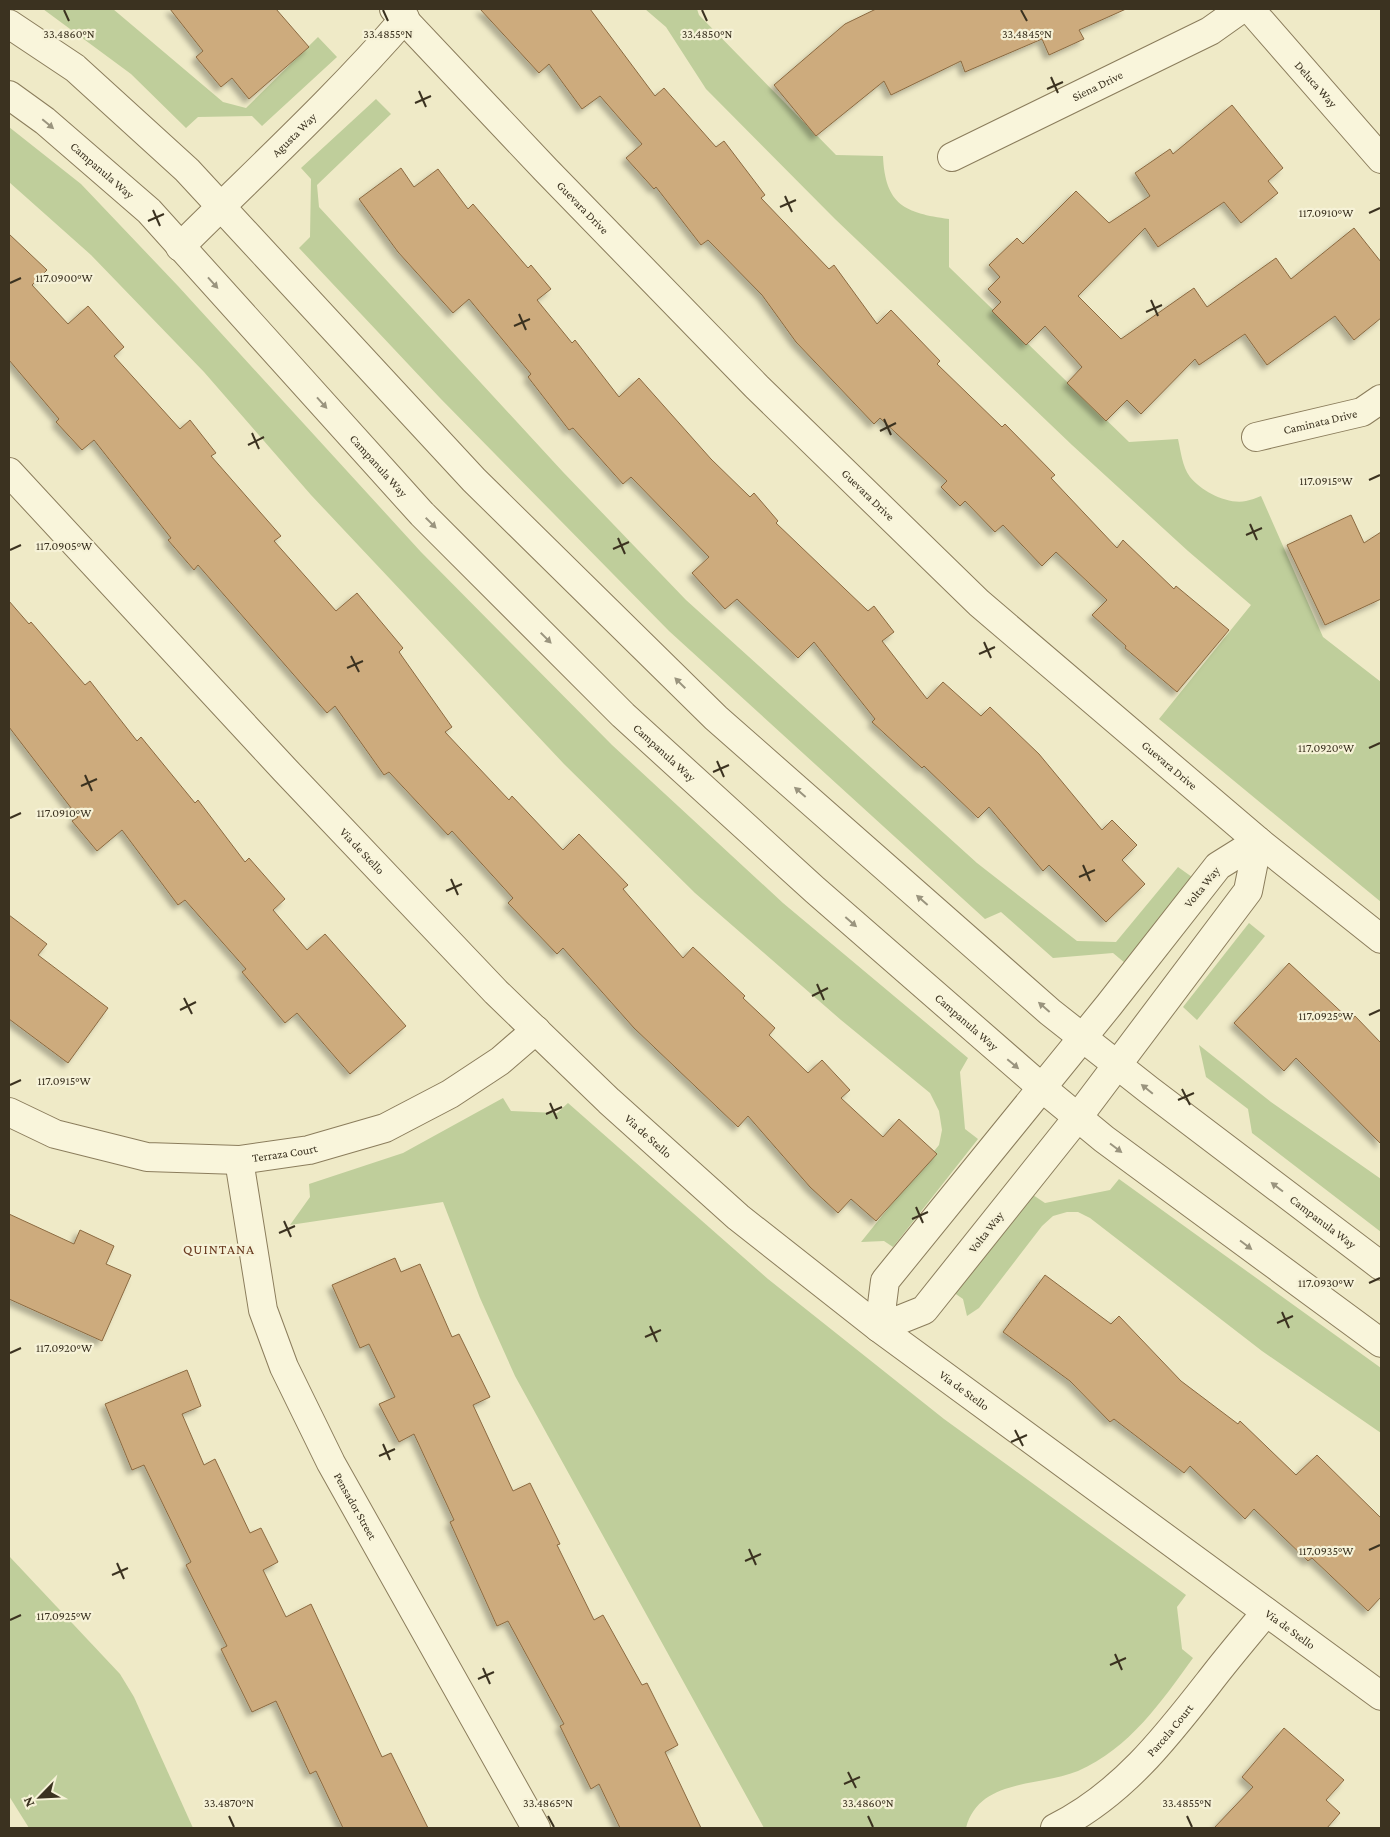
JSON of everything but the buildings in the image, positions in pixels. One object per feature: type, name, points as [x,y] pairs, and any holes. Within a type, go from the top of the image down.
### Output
[{"type":"street","name":"Siena Drive","points":[[952,157],[1210,31],[1241,9]]},
{"type":"street","name":"Deluca Way","points":[[1250,9],[1381,159]]},
{"type":"street","name":"Agusta Way","points":[[180,247],[314,117],[367,62],[400,14]]},
{"type":"street","name":"Guevara Drive","points":[[400,14],[546,170],[757,388],[979,604],[1258,841],[1381,939]]},
{"type":"street","name":"Campanula Way","points":[[9,24],[74,68],[187,170],[222,205],[474,480],[716,718],[1043,1006],[1381,1266]]},
{"type":"street","name":"Campanula Way","points":[[9,95],[45,121],[149,211],[422,514],[623,716],[815,890],[1041,1087],[1308,1291],[1381,1343]]},
{"type":"street","name":"Caminata Drive","points":[[1256,437],[1362,412],[1381,399]]},
{"type":"street","name":"Via de Stello","points":[[9,472],[285,770],[496,992],[610,1101],[738,1217],[879,1328],[1381,1696]]},
{"type":"street","name":"Volta Way","points":[[1258,841],[1248,892],[1078,1117],[924,1310],[879,1328],[885,1281],[1083,1037],[1218,866],[1258,841]]},
{"type":"street","name":"Terraza Court","points":[[9,1112],[55,1134],[147,1157],[239,1160],[309,1150],[385,1128],[450,1094],[500,1061],[536,1030]]},
{"type":"street","name":"Pensador Street","points":[[239,1160],[263,1310],[284,1367],[331,1463],[536,1828]]},
{"type":"street","name":"Parcela Court","points":[[1055,1828],[1071,1820],[1116,1789],[1166,1738],[1266,1612]]},
{"type":"green space","points":[[43,9],[113,9],[223,102],[246,108],[318,37],[337,57],[262,126],[252,116],[198,117],[186,128],[131,74]]},
{"type":"green space","points":[[645,9],[697,9],[699,15],[836,155],[883,156],[888,186],[900,204],[920,214],[949,219],[949,267],[1129,442],[1178,439],[1182,459],[1190,477],[1208,492],[1223,499],[1239,502],[1261,496],[1323,637],[1381,682],[1381,902],[1159,719],[1251,605],[1188,551],[1072,445],[835,219],[706,89],[666,27]]},
{"type":"green space","points":[[376,99],[391,114],[317,185],[319,207],[563,472],[686,600],[977,863],[1077,941],[1116,942],[1178,867],[1192,877],[1125,963],[1113,953],[1053,958],[1001,912],[985,919],[669,631],[440,398],[299,248],[310,237],[311,179],[301,168]]},
{"type":"green space","points":[[9,127],[81,184],[178,286],[421,552],[612,745],[783,903],[968,1058],[960,1072],[965,1129],[978,1139],[893,1247],[884,1241],[861,1242],[939,1145],[942,1130],[939,1111],[930,1093],[841,1020],[695,893],[564,764],[311,495],[204,372],[91,255],[9,182]]},
{"type":"green space","points":[[1249,923],[1265,936],[1197,1020],[1183,1007]]},
{"type":"green space","points":[[1199,1045],[1271,1102],[1381,1179],[1381,1232],[1252,1133],[1248,1109],[1206,1077]]},
{"type":"green space","points":[[503,1098],[511,1111],[557,1113],[568,1103],[768,1279],[944,1419],[1186,1595],[1177,1607],[1182,1649],[1193,1658],[1169,1691],[1129,1737],[1096,1762],[1078,1771],[997,1792],[984,1800],[973,1812],[966,1828],[764,1828],[515,1376],[480,1298],[443,1202],[290,1225],[310,1197],[309,1184],[403,1153]]},
{"type":"green space","points":[[1119,1179],[1381,1368],[1381,1433],[1262,1351],[1090,1218],[1078,1212],[1067,1212],[1053,1216],[1042,1226],[979,1308],[967,1316],[963,1299],[953,1292],[1033,1195],[1045,1203],[1110,1190]]},
{"type":"green space","points":[[9,1556],[120,1674],[134,1697],[193,1828],[29,1828],[9,1796]]},
{"type":"district","name":"QUINTANA","points":[[219,1249]]}]
